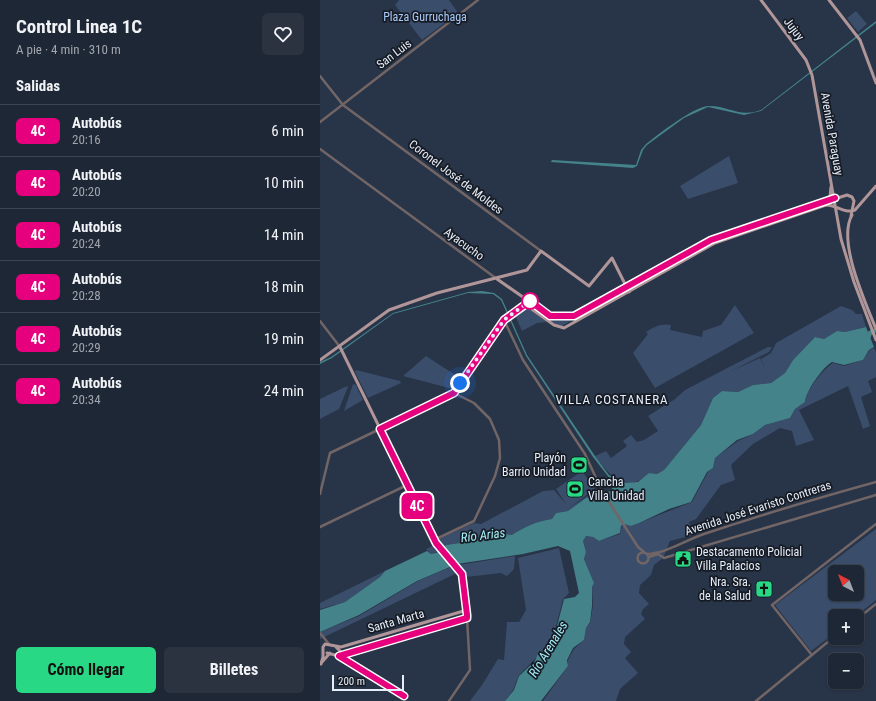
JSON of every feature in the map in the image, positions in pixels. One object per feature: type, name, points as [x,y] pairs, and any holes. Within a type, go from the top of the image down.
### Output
[{"type":"main road","name":"Jujuy","points":[[761,0],[806,60],[810,70]]},
{"type":"main road","points":[[829,0],[860,40],[876,83]]},
{"type":"main road","name":"Avenida Paraguay","points":[[810,70],[837,206],[844,251],[876,329]]},
{"type":"main road","points":[[825,201],[830,197],[831,181]]},
{"type":"main road","name":"Avenida Paraguay","points":[[876,186],[854,211],[846,230],[848,248],[876,340]]},
{"type":"main road","points":[[526,304],[560,328],[564,328],[715,243],[826,205],[837,206],[846,212],[854,211],[855,204],[852,197],[847,195],[835,198]]},
{"type":"main road","name":"Ayacucho","points":[[497,278],[549,315],[557,317],[574,316],[711,240],[835,198]]},
{"type":"main road","points":[[320,360],[340,348],[384,313],[396,307],[437,293],[527,270],[542,251]]},
{"type":"main road","name":"Coronel José de Moldes","points":[[542,251],[589,286],[612,258],[626,287]]},
{"type":"main road","points":[[626,287],[629,292]]},
{"type":"main road","points":[[380,429],[454,393],[506,319],[530,301]]},
{"type":"main road","points":[[340,348],[434,540],[460,572],[463,578],[467,618]]},
{"type":"main road","name":"Santa Marta","points":[[330,644],[336,647],[344,646],[467,610]]},
{"type":"main road","name":"Santa Marta","points":[[339,656],[467,618]]},
{"type":"main road","points":[[325,644],[330,644],[332,649],[320,665],[325,644]]},
{"type":"main road","points":[[344,646],[343,650],[346,654]]},
{"type":"main road","points":[[323,649],[329,653],[339,656],[341,652],[336,647]]},
{"type":"street","name":"San Luis","points":[[320,122],[478,0]]},
{"type":"street","name":"Coronel José de Moldes","points":[[320,76],[342,105],[542,251]]},
{"type":"street","name":"Ayacucho","points":[[320,149],[497,278]]},
{"type":"street","points":[[506,319],[523,360],[585,454],[602,491],[628,532],[638,547],[647,554]]},
{"type":"street","points":[[320,321],[340,348]]},
{"type":"street","points":[[434,540],[474,521],[495,476],[500,458],[500,444],[495,428],[487,416],[470,400],[454,393]]},
{"type":"street","points":[[320,494],[330,453],[380,429]]},
{"type":"street","name":"Avenida José Evaristo Contreras","points":[[647,554],[666,550],[691,538],[775,511],[876,482]]},
{"type":"street","points":[[320,527],[407,485]]},
{"type":"street","name":"Avenida José Evaristo Contreras","points":[[647,554],[658,554],[664,558],[876,495]]},
{"type":"street","points":[[811,654],[772,605],[876,524]]},
{"type":"street","points":[[638,547],[639,560],[642,563],[647,562],[647,554]]},
{"type":"street","points":[[638,555],[647,554]]},
{"type":"street","points":[[864,613],[876,604]]},
{"type":"street","points":[[449,701],[470,670],[467,618]]},
{"type":"street","points":[[321,635],[330,644]]},
{"type":"street","points":[[321,635],[323,649]]},
{"type":"street","points":[[756,701],[828,641]]},
{"type":"green space","name":"Plaza Gurruchaga","points":[[399,0],[449,0],[458,13],[422,40],[395,5]]},
{"type":"green space","points":[[856,11],[867,24],[858,32],[847,18]]},
{"type":"green space","points":[[729,156],[738,183],[688,199],[680,186]]},
{"type":"green space","points":[[532,305],[551,317],[571,317],[573,319],[561,327],[531,307]]},
{"type":"green space","points":[[735,305],[754,333],[655,388],[633,353],[648,334],[646,332],[658,326],[671,325],[670,330],[702,337],[703,331],[721,325]]},
{"type":"green space","points":[[841,306],[852,310],[856,314],[862,314],[866,327],[845,332],[837,331],[824,339],[815,337],[793,360],[785,373],[771,383],[753,385],[738,392],[722,391],[713,398],[701,425],[664,470],[657,474],[649,473],[641,480],[633,483],[626,483],[612,476],[595,456],[606,451],[611,458],[627,446],[623,441],[631,435],[637,442],[644,440],[658,431],[648,416],[675,399],[685,390],[768,347],[772,347],[769,352],[731,371],[760,358],[766,371],[761,359],[771,353],[776,343]]},
{"type":"green space","points":[[525,308],[529,308],[547,322],[537,323],[522,331],[515,315]]},
{"type":"green space","points":[[874,348],[876,352],[876,377],[868,381],[872,392],[861,397],[870,426],[863,429],[848,386],[799,410],[814,440],[796,446],[792,431],[780,428],[753,444],[731,465],[735,480],[721,485],[696,519],[689,522],[693,535],[670,541],[663,558],[654,565],[651,575],[640,585],[639,593],[649,604],[643,609],[641,614],[645,619],[625,637],[624,644],[631,652],[625,658],[638,673],[620,689],[616,701],[543,701],[568,666],[568,660],[574,649],[584,640],[586,628],[590,623],[593,606],[592,587],[594,583],[584,559],[586,552],[583,541],[586,536],[593,537],[599,541],[620,534],[622,526],[625,524],[631,526],[692,502],[708,472],[713,468],[715,458],[738,441],[753,434],[765,425],[790,418],[795,409],[805,402],[808,392],[816,381],[833,363],[844,366],[863,360],[870,350]]},
{"type":"green space","points":[[426,356],[460,378],[453,389],[403,376]]},
{"type":"green space","points":[[356,370],[400,381],[401,383],[368,398],[355,372]]},
{"type":"green space","points":[[353,384],[356,385],[363,400],[344,411]]},
{"type":"green space","points":[[347,386],[348,387],[339,409],[320,419],[320,399]]},
{"type":"green space","points":[[582,471],[595,489],[569,508],[595,491],[597,495],[586,498],[568,511],[556,513],[552,519],[541,521],[521,529],[512,535],[499,533],[487,539],[446,545],[444,549],[431,554],[426,549],[439,543],[437,540],[474,523],[481,524],[543,491],[554,490],[566,504],[556,489]]},
{"type":"green space","points":[[876,529],[876,600],[864,610],[828,609],[828,638],[811,651],[775,605],[828,565],[828,601],[864,601],[864,565],[828,565]]},
{"type":"green space","points":[[559,548],[569,593],[563,599],[552,642],[519,675],[513,690],[505,701],[470,701],[498,659],[504,660],[507,622],[519,622],[526,610],[518,558]]},
{"type":"green space","points":[[515,556],[514,569],[507,576],[501,573],[466,577],[465,571],[457,573],[320,639],[320,632],[359,616],[418,581],[446,569],[458,565]]},
{"type":"green space","points":[[385,571],[380,577],[345,602],[320,609],[320,603]]},
{"type":"water","points":[[876,21],[876,23],[761,111],[744,115],[708,107],[684,118],[647,145],[643,150],[637,166],[633,168],[551,162],[552,160],[636,165],[641,150],[646,144],[686,115],[703,107],[716,106],[747,113],[761,110]]},
{"type":"water","name":"Río Arenales","points":[[482,291],[494,293],[502,299],[527,355],[595,456],[609,475],[626,483],[638,482],[649,473],[657,474],[664,470],[701,425],[713,398],[722,391],[738,392],[753,385],[771,383],[785,373],[793,360],[815,337],[824,339],[837,331],[845,332],[866,327],[874,347],[869,350],[863,360],[844,365],[832,362],[819,374],[808,392],[805,402],[795,409],[790,418],[765,425],[753,434],[737,440],[715,458],[713,468],[707,472],[691,502],[669,509],[631,526],[624,524],[621,526],[620,533],[599,541],[593,537],[586,536],[583,541],[586,552],[584,559],[594,583],[592,587],[590,622],[586,628],[584,640],[573,648],[567,660],[568,666],[541,701],[505,701],[514,690],[519,676],[535,661],[538,654],[553,642],[564,599],[575,597],[579,593],[570,551],[558,546],[523,554],[457,564],[417,581],[359,615],[320,632],[320,610],[345,602],[380,577],[385,571],[427,551],[431,554],[438,552],[446,545],[487,539],[499,533],[512,535],[521,529],[541,521],[552,519],[556,513],[568,511],[586,498],[611,491],[614,484],[593,457],[526,356],[501,300],[493,294],[468,293],[393,314],[332,358],[320,364],[320,362],[331,357],[393,313],[468,292]]},
{"type":"waterway","points":[[867,340],[870,333],[876,330]]},
{"type":"bus line","name":"4C","points":[[404,696],[339,656],[467,618],[467,615],[462,574],[436,543],[413,499],[380,429],[454,393],[504,320],[515,314],[530,301],[550,316],[574,316],[711,240],[835,198]]},
{"type":"place","name":"Playón Barrio Unidad","points":[[579,465]]},
{"type":"place","name":"Cancha Villa Unidad","points":[[575,489]]},
{"type":"place","name":"Destacamento Policial Villa Palacios","points":[[683,559]]},
{"type":"place","name":"Nra. Sra. de la Salud","points":[[764,589]]},
{"type":"district","name":"VILLA COSTANERA","points":[[612,399]]},
{"type":"route","points":[[460,383],[504,320],[515,314],[530,301]]},
{"type":"water label","name":"Río Arias","points":[[483,535]]}]
